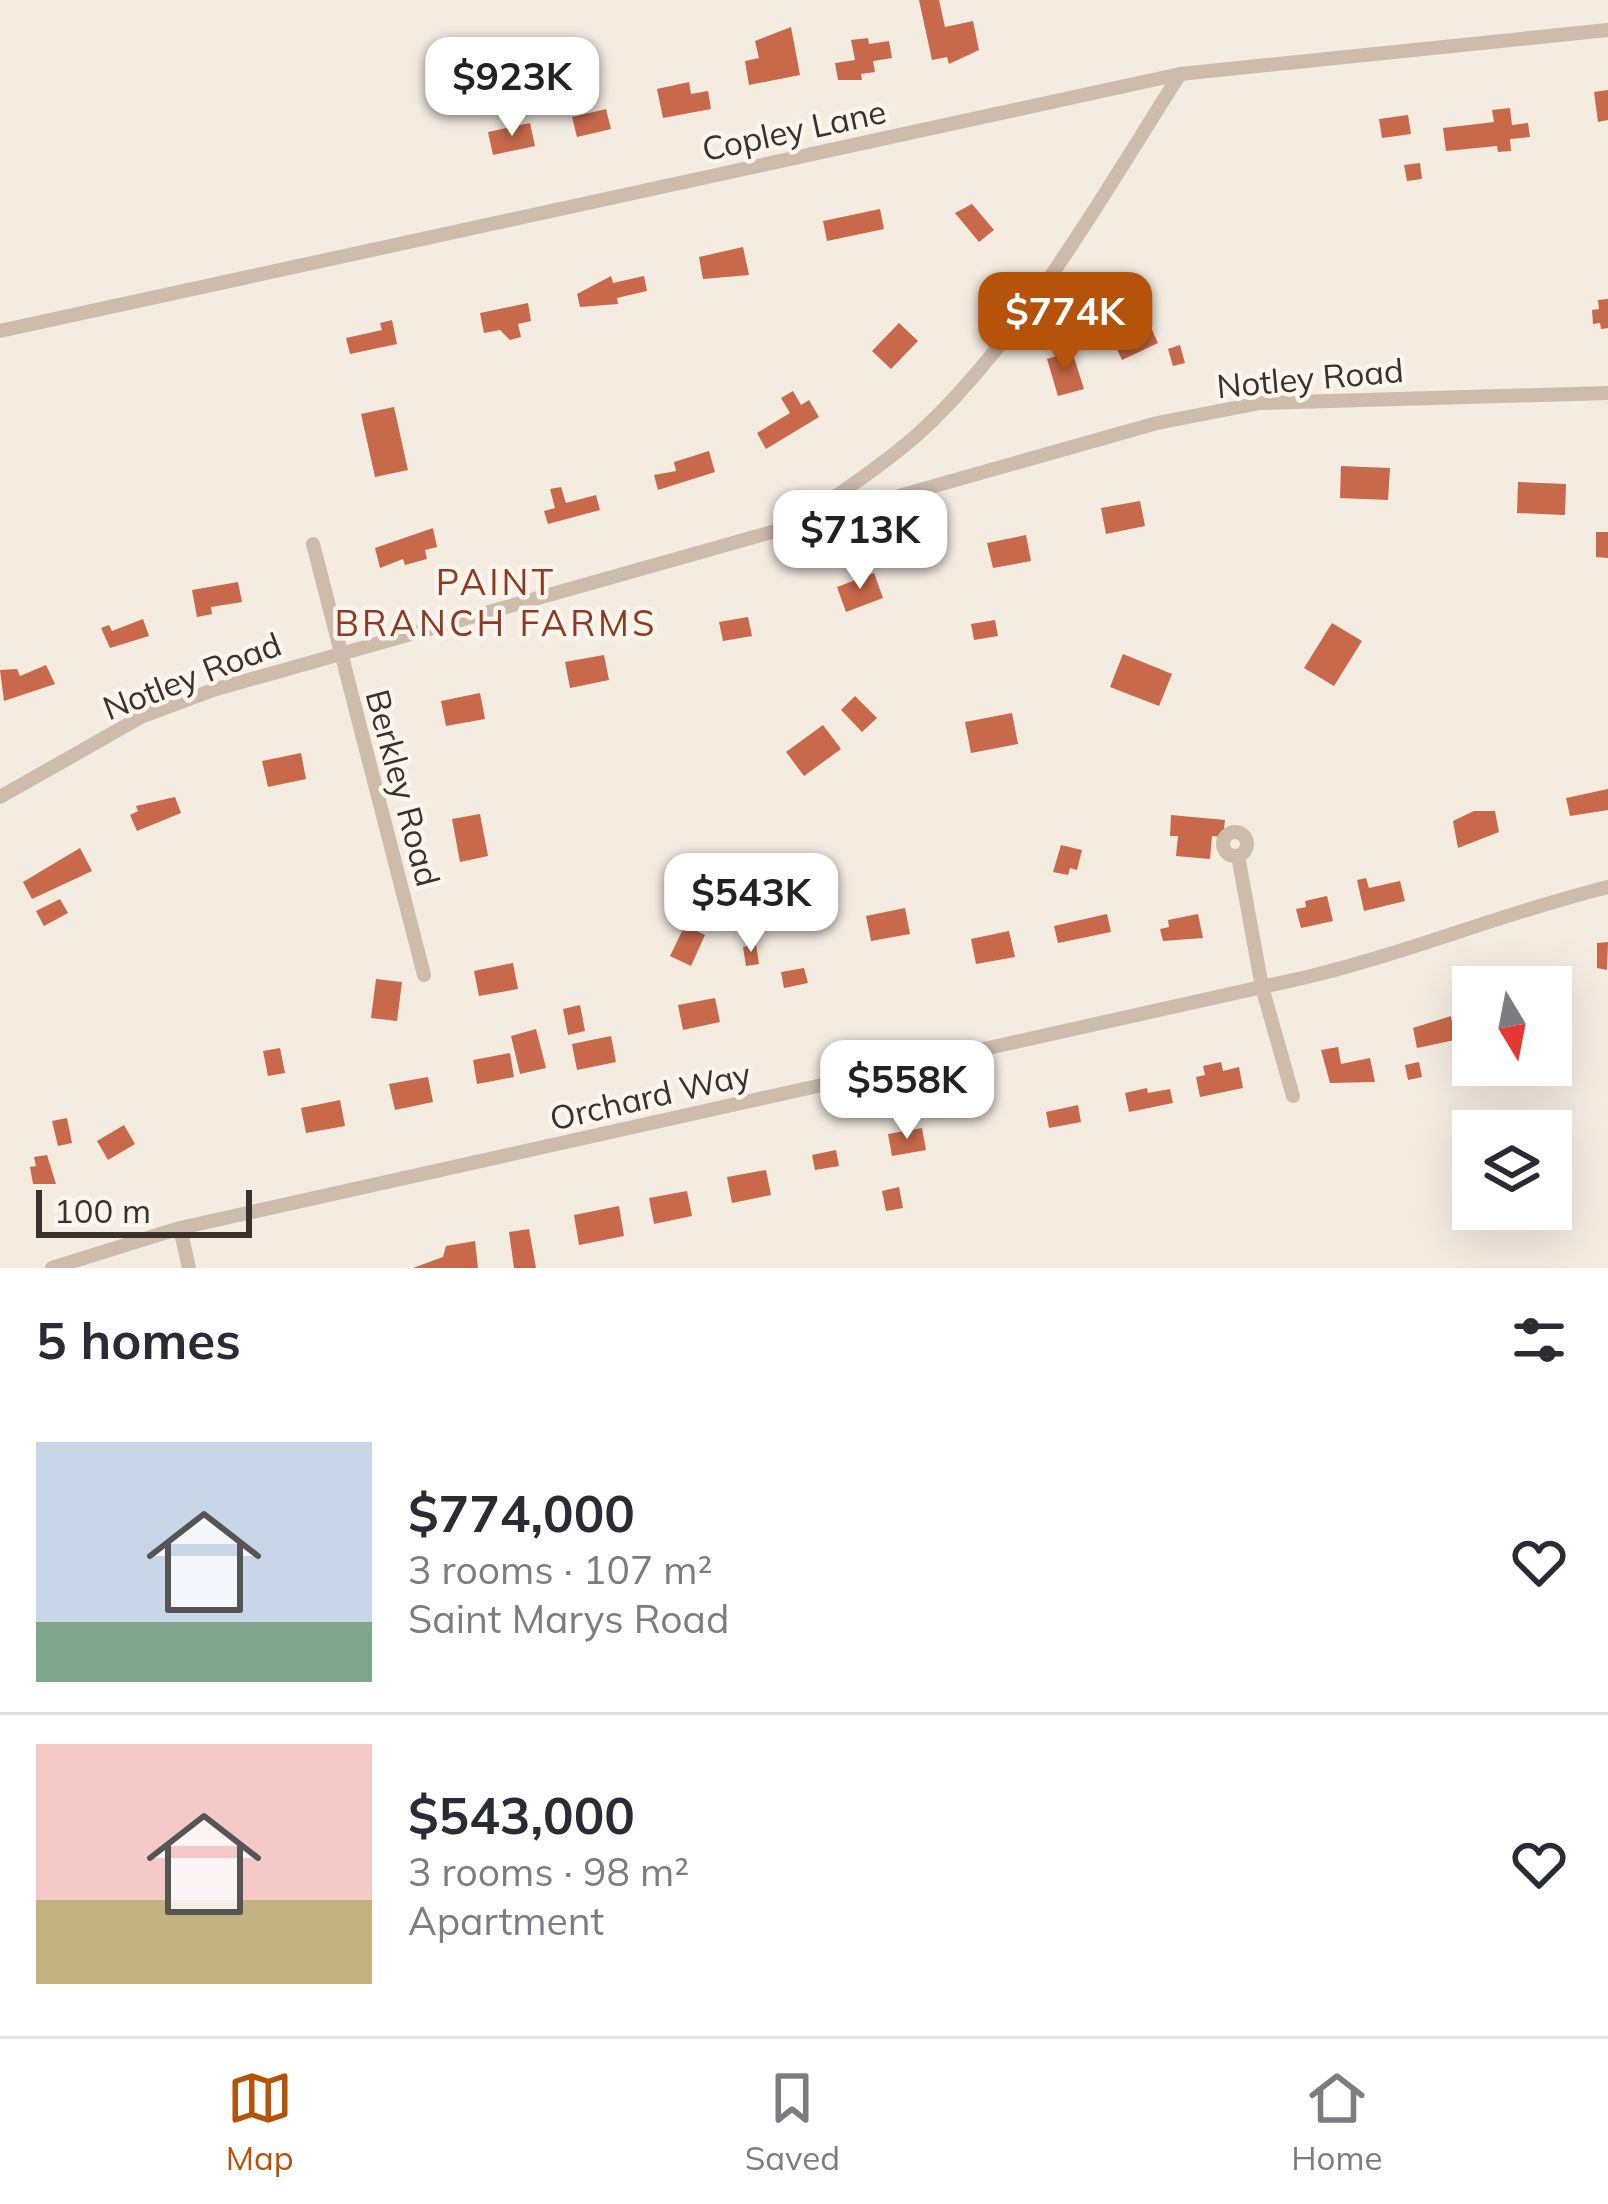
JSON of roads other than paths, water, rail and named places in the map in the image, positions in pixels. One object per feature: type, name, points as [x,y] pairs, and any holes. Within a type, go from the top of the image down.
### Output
[{"type":"street","name":"Copley Lane","points":[[0,331],[1180,74],[1608,30]]},
{"type":"street","points":[[801,522],[929,424],[986,364],[1050,278],[1180,74]]},
{"type":"street","name":"Notley Road","points":[[0,797],[141,717],[339,652],[1157,423],[1260,403],[1608,393]]},
{"type":"street","name":"Berkley Road","points":[[314,544],[424,975]]},
{"type":"street","points":[[1238,856],[1262,987],[1293,1096]]},
{"type":"street","name":"Orchard Way","points":[[52,1268],[180,1228],[1412,951],[1537,904],[1608,886]]},
{"type":"street","points":[[180,1228],[189,1268]]},
{"type":"district","name":"PAINT BRANCH FARMS","points":[[496,602]]}]
